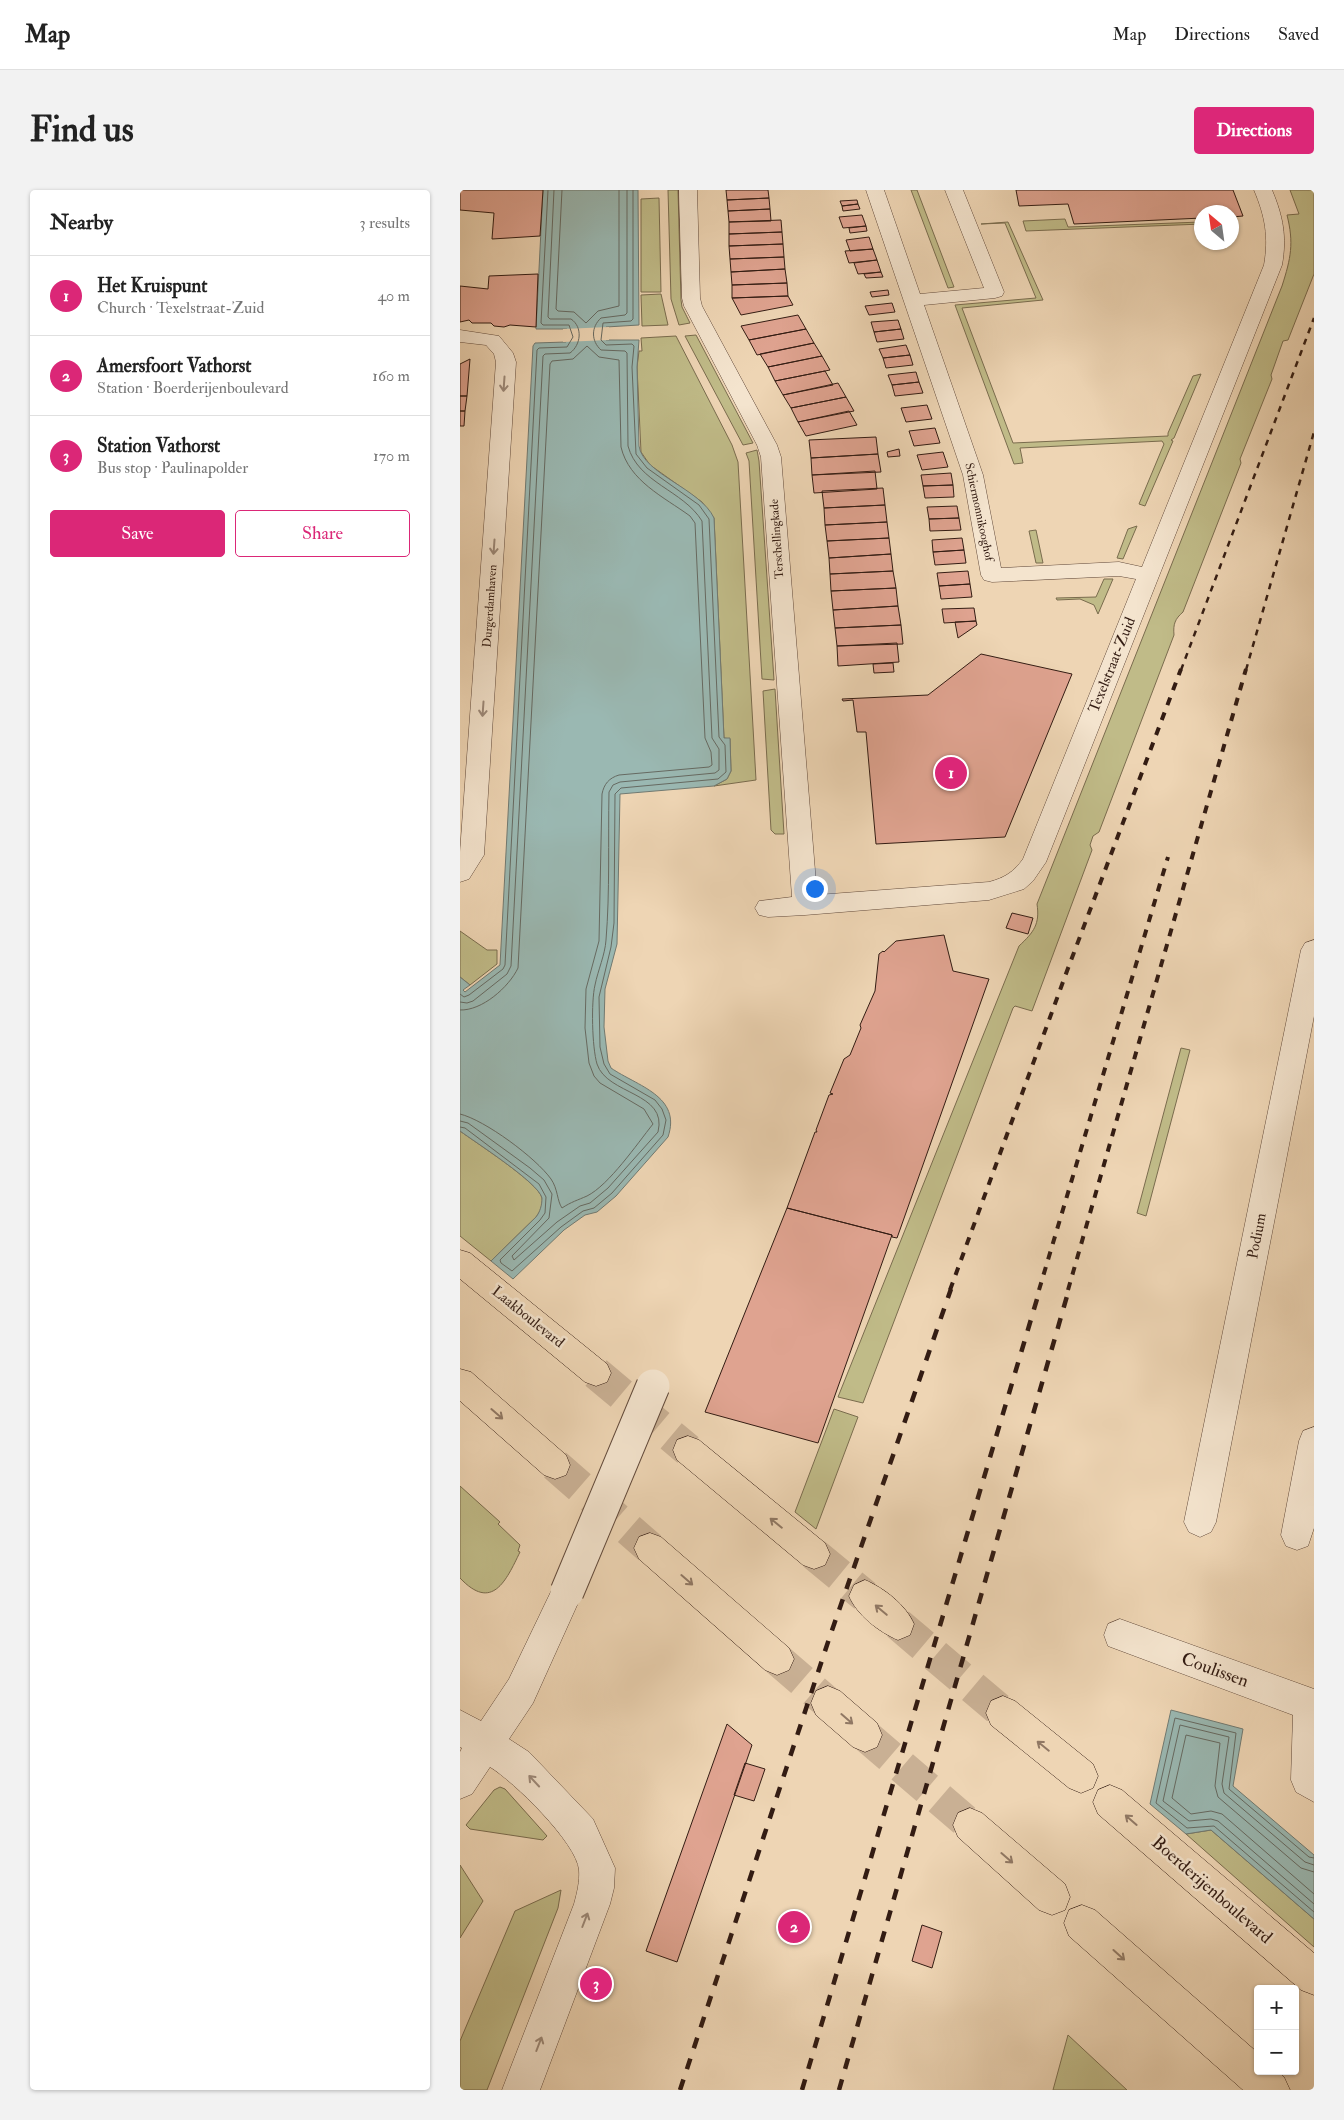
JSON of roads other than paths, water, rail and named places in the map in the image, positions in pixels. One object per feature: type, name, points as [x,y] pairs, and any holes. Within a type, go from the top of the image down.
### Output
[{"type":"main road","name":"Laakboulevard","points":[[460,1262],[596,1373]]},
{"type":"main road","points":[[460,1382],[555,1464]]},
{"type":"main road","points":[[688,1450],[814,1554]]},
{"type":"main road","points":[[650,1548],[777,1659]]},
{"type":"main road","points":[[865,1596],[898,1624]]},
{"type":"main road","points":[[828,1703],[865,1735]]},
{"type":"main road","points":[[1003,1713],[1081,1776]]},
{"type":"main road","name":"Boerderijenboulevard","points":[[1110,1802],[1314,1977]]},
{"type":"main road","points":[[970,1825],[1052,1897]]},
{"type":"main road","points":[[1082,1923],[1271,2090]]},
{"type":"street","name":"Terschellingkade","points":[[688,190],[691,298],[693,306],[766,445],[770,457],[805,906]]},
{"type":"street","name":"Schiermonnikooghof","points":[[875,190],[973,475],[992,575],[1119,569],[1149,575]]},
{"type":"street","points":[[913,300],[995,292],[954,190]]},
{"type":"street","name":"Texelstraat-Zuid","points":[[768,908],[989,891],[1015,883],[1026,874],[1034,862],[1270,272],[1278,244],[1277,230],[1263,190]]},
{"type":"street","name":"Durgerdamhaven","points":[[460,336],[492,340],[503,354],[506,362],[472,855],[460,873]]},
{"type":"street","name":"Podium","points":[[1200,1522],[1314,950]]},
{"type":"street","points":[[460,1782],[473,1736],[521,1691],[567,1592],[653,1386]]},
{"type":"street","points":[[1297,1535],[1314,1441]]},
{"type":"street","name":"Coulissen","points":[[1120,1634],[1312,1706],[1308,1780],[1314,1785]]},
{"type":"street","points":[[473,1736],[517,1764],[580,1831],[597,1868],[596,1888],[592,1904],[521,2090]]},
{"type":"water","points":[[543,190],[638,190],[639,325],[606,327],[606,340],[639,340],[637,367],[639,446],[643,456],[661,473],[697,498],[714,518],[724,738],[730,738],[731,771],[727,779],[714,786],[620,794],[617,944],[605,989],[604,1027],[608,1061],[611,1068],[644,1087],[663,1102],[669,1111],[671,1123],[668,1137],[616,1196],[597,1212],[585,1215],[564,1230],[513,1279],[491,1261],[536,1217],[539,1213],[542,1198],[538,1191],[519,1173],[460,1131],[460,977],[470,985],[463,990],[465,992],[500,965],[533,346],[535,343],[566,342],[567,329],[536,329]]},
{"type":"water","points":[[1171,1710],[1243,1729],[1233,1786],[1314,1855],[1314,1919],[1211,1830],[1186,1834],[1150,1804]]},
{"type":"tunnel","points":[[596,1373],[688,1450]]},
{"type":"tunnel","points":[[555,1465],[650,1548]]},
{"type":"tunnel","points":[[814,1554],[865,1596]]},
{"type":"tunnel","points":[[898,1624],[1003,1713]]},
{"type":"tunnel","points":[[777,1659],[828,1703]]},
{"type":"tunnel","points":[[865,1735],[970,1825]]},
{"type":"railway","points":[[1181,670],[1314,318]]},
{"type":"railway","points":[[1246,670],[1314,432]]},
{"type":"railway","points":[[950,1290],[1067,971],[1181,669]]},
{"type":"railway","points":[[1068,1290],[1246,669]]},
{"type":"railway","points":[[1039,1290],[1168,857]]},
{"type":"railway","points":[[680,2090],[830,1636],[951,1289]]},
{"type":"railway","points":[[802,2090],[1040,1289]]},
{"type":"railway","points":[[839,2090],[1069,1289]]},
{"type":"place","name":"Het Kruispunt","points":[[951,773]]},
{"type":"place","name":"Amersfoort Vathorst","points":[[794,1927]]},
{"type":"place","name":"Station Vathorst","points":[[596,1984]]}]
